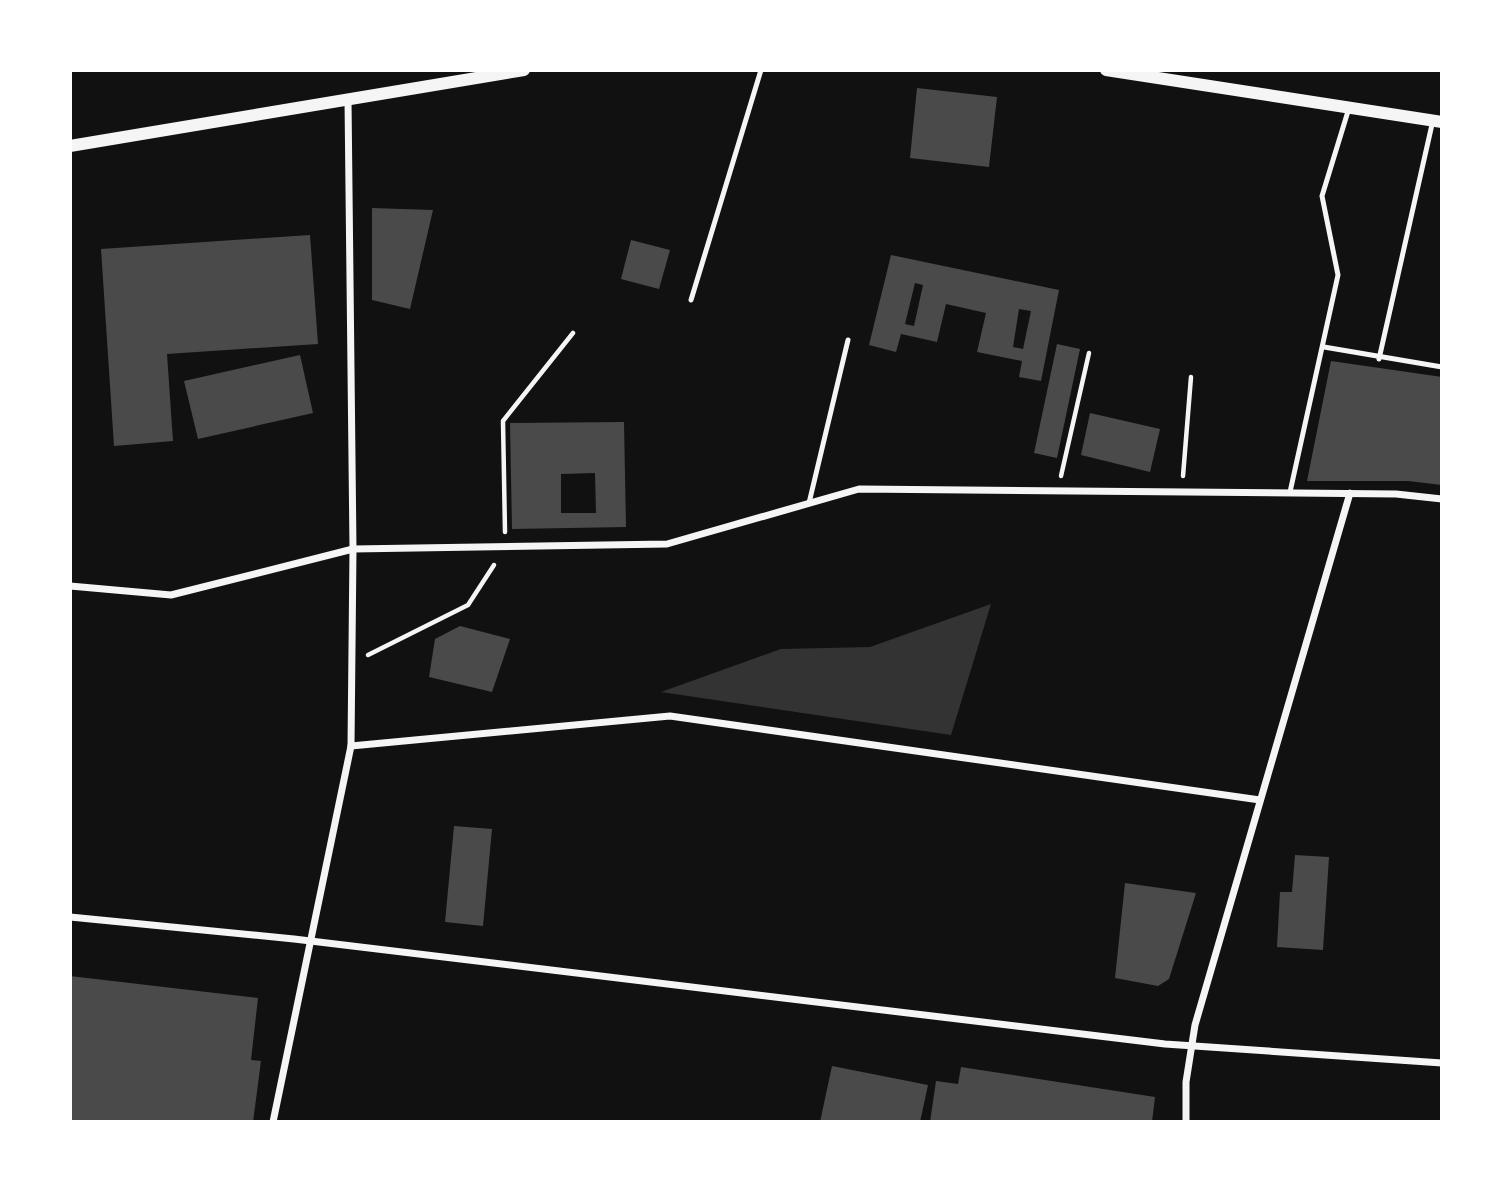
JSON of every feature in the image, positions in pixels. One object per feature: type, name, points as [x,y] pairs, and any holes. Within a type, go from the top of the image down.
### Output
[{"type":"street","points":[[70,146],[524,70]]},
{"type":"street","points":[[1106,70],[1438,121]]},
{"type":"street","points":[[273,1122],[351,746],[353,549],[348,100]]},
{"type":"street","points":[[70,586],[171,595],[353,549],[667,544],[859,489],[1350,493],[1442,499]]},
{"type":"street","points":[[1186,1122],[1186,1082],[1195,1025],[1350,493]]},
{"type":"street","points":[[351,746],[670,716],[1260,800]]},
{"type":"street","points":[[70,917],[310,941],[1192,1047],[1442,1063]]},
{"type":"lane","points":[[691,300],[761,70]]},
{"type":"lane","points":[[1290,492],[1338,275],[1322,196],[1349,108]]},
{"type":"lane","points":[[1379,359],[1438,121]]},
{"type":"lane","points":[[809,503],[848,340]]},
{"type":"lane","points":[[1324,347],[1379,359],[1442,367]]},
{"type":"path","points":[[352,663],[468,606],[505,547],[503,421],[573,333]]},
{"type":"path","points":[[1058,490],[1089,354]]},
{"type":"path","points":[[1181,491],[1191,377]]},
{"type":"shaded area","points":[[991,604],[951,735],[661,692],[781,649],[870,647]]},
{"type":"building","points":[[917,88],[997,97],[989,167],[910,158]]},
{"type":"building","points":[[372,208],[433,210],[410,309],[372,300]]},
{"type":"building","points":[[310,235],[318,344],[167,354],[173,441],[114,446],[101,249]]},
{"type":"building","points":[[631,240],[670,250],[659,289],[621,279]]},
{"type":"building","points":[[891,255],[1059,290],[1041,381],[1019,377],[1022,361],[977,352],[986,313],[946,304],[937,342],[901,334],[896,352],[869,345]],"holes":[[[915,283],[923,285],[914,326],[905,324]],[[1019,309],[1031,311],[1023,349],[1013,347]]]},
{"type":"building","points":[[1057,344],[1080,349],[1057,458],[1034,453]]},
{"type":"building","points":[[300,355],[313,413],[198,439],[184,381]]},
{"type":"building","points":[[1331,361],[1442,377],[1442,485],[1408,481],[1307,481]]},
{"type":"building","points":[[1090,413],[1160,429],[1150,472],[1081,455]]},
{"type":"building","points":[[624,422],[626,527],[512,529],[510,423]],"holes":[[[595,473],[596,513],[561,513],[561,474]]]},
{"type":"building","points":[[460,626],[510,639],[492,692],[429,677],[435,639]]},
{"type":"building","points":[[454,826],[492,829],[483,926],[445,922]]},
{"type":"building","points":[[1295,855],[1329,857],[1323,950],[1277,947],[1280,892],[1292,892]]},
{"type":"building","points":[[1125,883],[1196,893],[1169,979],[1158,986],[1115,978]]},
{"type":"building","points":[[70,976],[258,998],[251,1060],[261,1061],[253,1122],[70,1122]]},
{"type":"building","points":[[832,1066],[928,1085],[920,1122],[820,1122]]},
{"type":"building","points":[[961,1067],[1155,1097],[1152,1122],[930,1122],[936,1081],[958,1084]]}]
